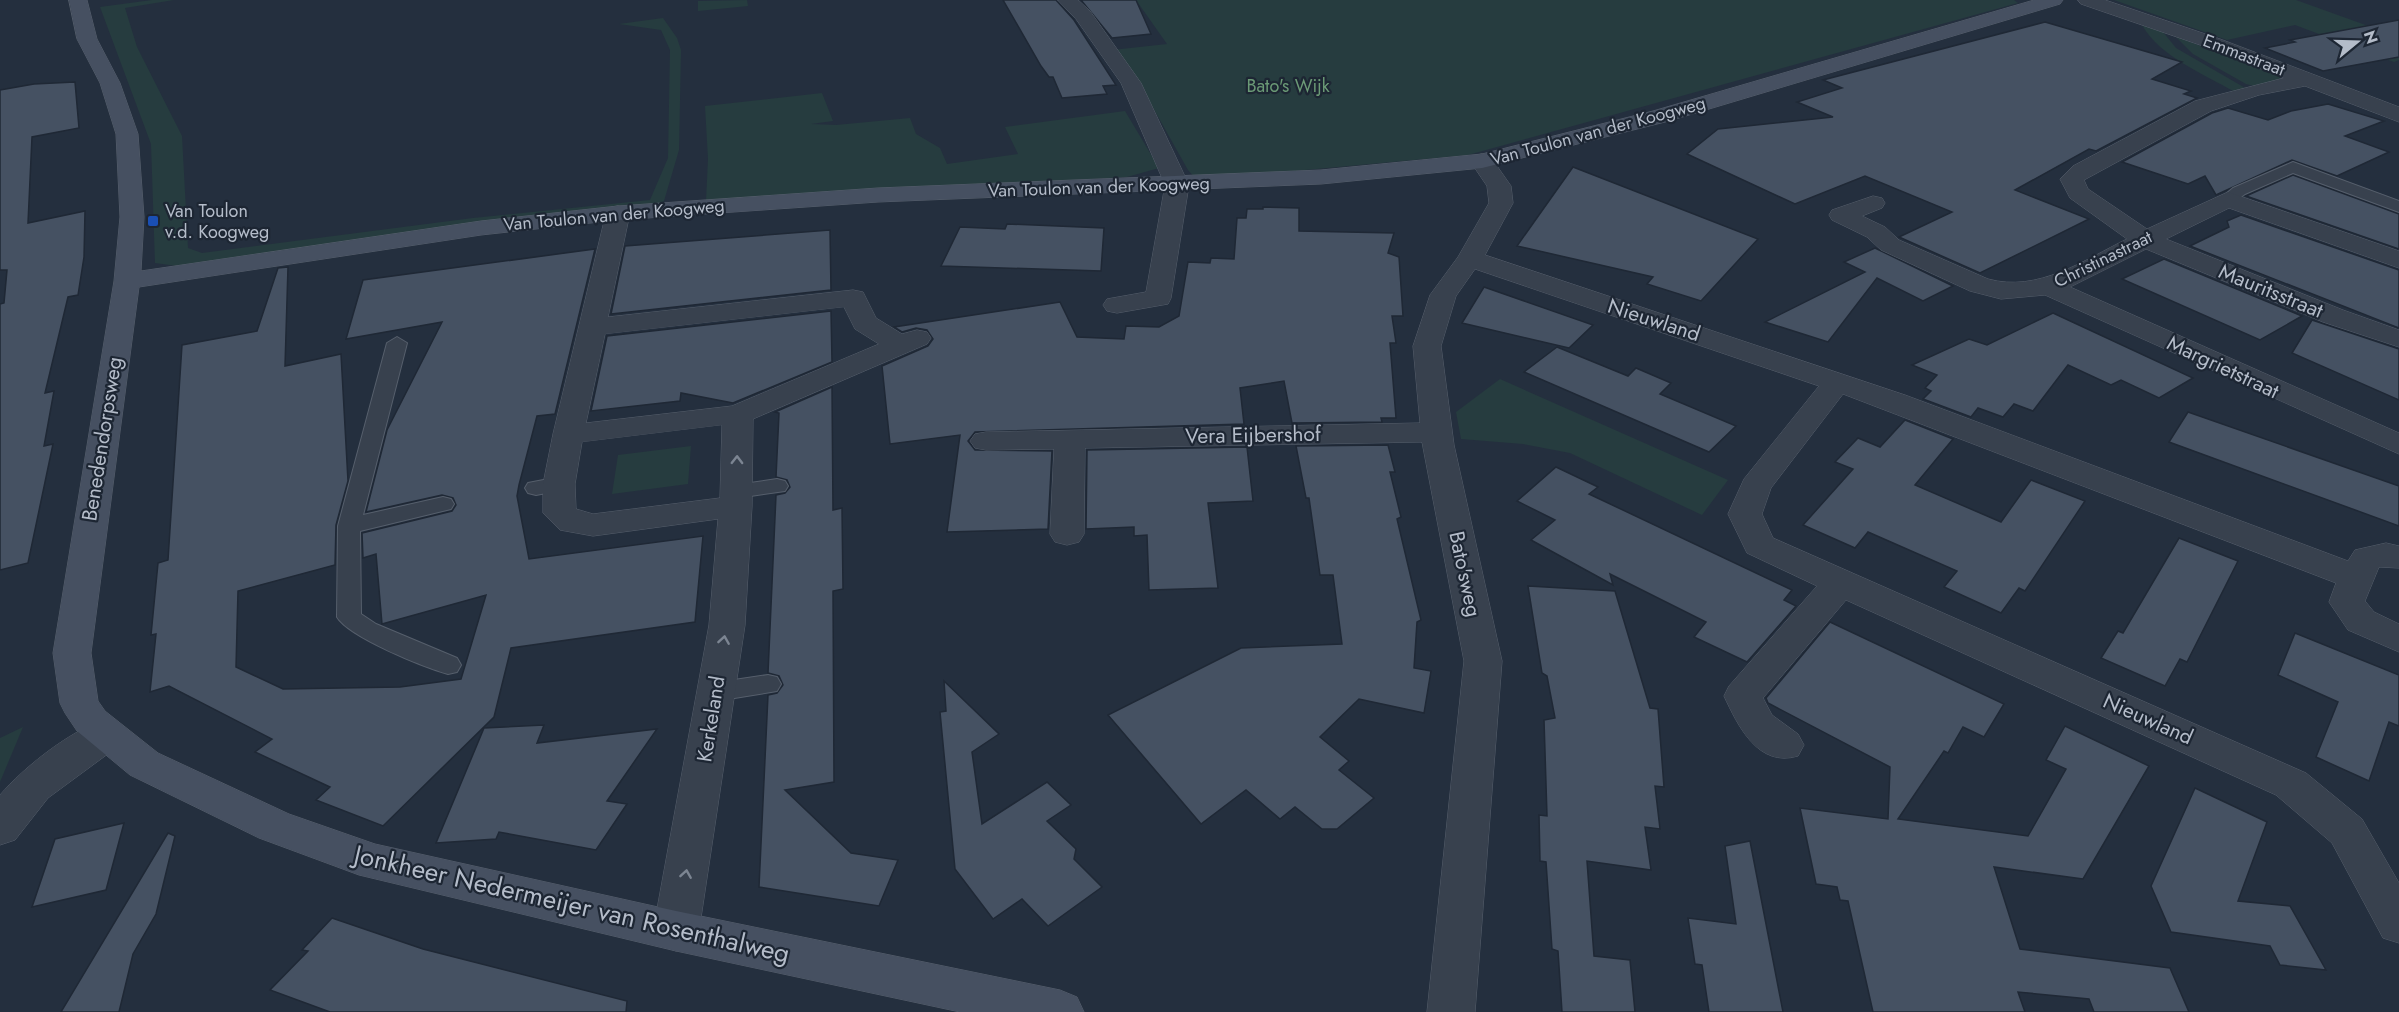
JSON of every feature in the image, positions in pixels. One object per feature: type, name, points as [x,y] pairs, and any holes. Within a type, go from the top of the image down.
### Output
[{"type":"street","name":"Benedendorpsweg","points":[[78,0],[87,39],[110,83],[127,134],[132,217],[127,281],[72,653],[80,703],[91,721],[106,734]]},
{"type":"street","points":[[1067,0],[1083,15],[1135,91],[1177,185],[1158,298],[1117,305]]},
{"type":"street","name":"Van Toulon van der Koogweg","points":[[127,281],[327,249],[618,213],[878,195],[1177,185],[1321,177],[1482,161],[1538,149],[1661,116],[2054,0]]},
{"type":"street","name":"Emmastraat","points":[[2087,0],[2202,39],[2399,115]]},
{"type":"street","name":"Mauritsstraat","points":[[2308,79],[2254,90],[2204,106],[2081,171],[2072,180],[2078,193],[2144,239],[2333,316],[2399,339]]},
{"type":"street","name":"Bato'sweg","points":[[1451,1012],[1483,661],[1436,432],[1427,346],[1443,295],[1470,259],[1501,203],[1499,186],[1482,161]]},
{"type":"street","points":[[2228,199],[2399,260]]},
{"type":"street","name":"Christinastraat","points":[[1873,203],[1841,215],[1876,232],[1890,245],[1979,285],[2001,291],[2049,287],[2228,199]]},
{"type":"street","points":[[618,213],[568,434],[548,486],[560,513],[572,522],[593,525],[736,498]]},
{"type":"street","name":"Nieuwland","points":[[1470,259],[1838,381],[2356,576]]},
{"type":"street","name":"Margrietstraat","points":[[2049,287],[2399,444]]},
{"type":"street","points":[[568,434],[738,414],[908,341],[865,323],[854,298],[592,327]]},
{"type":"street","name":"Nieuwland","points":[[1838,381],[1755,486],[1745,514],[1759,545],[2291,784],[2347,831],[2396,915]]},
{"type":"street","name":"Kerkeland","points":[[676,931],[727,625],[736,498],[738,414]]},
{"type":"street","name":"Vera Eijbershof","points":[[986,441],[1436,432]]},
{"type":"street","points":[[1067,534],[1070,439]]},
{"type":"street","points":[[2399,557],[2386,554],[2367,558],[2356,576],[2348,602],[2361,621],[2399,639]]},
{"type":"street","points":[[1784,745],[1757,725],[1743,696],[1840,583]]},
{"type":"street","points":[[0,828],[11,808],[47,775],[106,734]]},
{"type":"street","name":"Jonkheer Nedermeijer van Rosenthalweg","points":[[106,734],[144,764],[274,826],[374,862],[676,931],[1060,1012]]},
{"type":"lane","points":[[2228,199],[2239,191],[2293,167],[2399,207]]},
{"type":"lane","points":[[397,343],[349,526],[349,617],[367,630],[448,664]]},
{"type":"lane","points":[[736,498],[777,486]]},
{"type":"lane","points":[[349,526],[443,504]]},
{"type":"lane","points":[[716,691],[768,684]]},
{"type":"green space","points":[[152,0],[174,0],[125,8],[137,47],[182,136],[188,248],[202,253],[473,218],[650,200],[668,158],[670,50],[661,30],[619,24],[663,18],[677,38],[681,50],[679,150],[664,201],[660,204],[443,227],[177,266],[155,263],[151,144],[100,7]]},
{"type":"green space","points":[[747,0],[748,6],[698,11],[698,1]]},
{"type":"green space","name":"Bato's Wijk","points":[[1136,0],[2014,0],[2018,3],[1468,155],[1197,180],[1188,170],[1138,81],[1112,50],[1167,44]]},
{"type":"green space","points":[[2114,0],[2296,0],[2399,37],[2399,60],[2394,62],[2295,25],[2227,40]]},
{"type":"green space","points":[[2142,25],[2163,32],[2176,48],[2247,89],[2235,92],[2184,64],[2160,46]]},
{"type":"green space","points":[[2175,36],[2280,77],[2281,80],[2254,86],[2246,84],[2193,54]]},
{"type":"green space","points":[[822,93],[833,121],[811,124],[836,125],[910,118],[916,134],[940,148],[947,164],[1018,154],[1005,127],[1125,111],[1159,168],[1127,177],[706,201],[708,159],[705,106]]},
{"type":"green space","points":[[1500,379],[1728,480],[1702,515],[1570,453],[1523,444],[1461,439],[1456,412]]},
{"type":"green space","points":[[691,446],[688,484],[612,494],[618,455]]},
{"type":"green space","points":[[23,727],[0,782],[0,738]]},
{"type":"building","points":[[1003,0],[1056,0],[1074,20],[1116,85],[1103,86],[1107,94],[1062,98],[1053,77],[1049,77],[1041,66]]},
{"type":"building","points":[[1081,0],[1136,0],[1151,34],[1112,38]]},
{"type":"building","points":[[2399,20],[2399,57],[2323,71],[2265,48],[2295,42],[2290,40]]},
{"type":"building","points":[[2045,22],[2182,62],[2152,79],[2191,91],[2184,94],[2197,98],[2096,151],[2089,149],[2015,190],[2089,219],[1980,273],[1899,237],[1952,212],[1865,176],[1795,204],[1687,154],[1718,129],[1833,117],[1797,102],[1842,88],[1823,80]]},
{"type":"building","points":[[75,82],[79,128],[32,137],[28,223],[85,211],[84,257],[78,295],[68,297],[45,393],[54,391],[44,446],[53,444],[28,563],[0,570],[0,304],[4,303],[7,270],[0,270],[0,90],[34,84]]},
{"type":"building","points":[[2328,104],[2384,121],[2345,136],[2389,152],[2337,176],[2292,160],[2216,195],[2205,176],[2188,184],[2122,162],[2212,113],[2228,108],[2268,120],[2291,111]]},
{"type":"building","points":[[1573,167],[1758,239],[1701,301],[1647,284],[1653,277],[1517,246]]},
{"type":"building","points":[[2293,175],[2399,214],[2399,249],[2246,196]]},
{"type":"building","points":[[1263,207],[1299,208],[1299,231],[1394,233],[1388,253],[1399,257],[1403,316],[1392,316],[1396,343],[1390,343],[1396,418],[1381,418],[1382,422],[1292,423],[1284,381],[1240,388],[1244,424],[975,432],[968,441],[975,450],[1052,451],[1048,529],[947,532],[960,435],[890,444],[882,366],[928,346],[933,339],[927,330],[916,328],[902,332],[894,327],[1060,302],[1077,337],[1124,339],[1126,326],[1159,327],[1179,316],[1188,262],[1210,263],[1211,258],[1234,259],[1237,218],[1246,218],[1247,209],[1263,209]]},
{"type":"building","points":[[2241,215],[2399,270],[2399,328],[2190,246],[2229,227],[2227,221]]},
{"type":"building","points":[[1007,224],[1104,228],[1101,271],[941,266],[960,227],[1005,229]]},
{"type":"building","points":[[830,230],[831,290],[611,314],[625,246]]},
{"type":"building","points":[[1875,248],[1953,286],[1923,301],[1877,278],[1828,342],[1765,322],[1865,272],[1844,262]]},
{"type":"building","points":[[595,249],[555,414],[537,416],[519,485],[517,496],[529,559],[703,536],[695,622],[511,648],[494,717],[383,826],[316,800],[330,787],[255,752],[272,739],[169,686],[150,692],[156,634],[151,635],[158,563],[168,560],[182,345],[257,331],[278,268],[288,267],[285,366],[341,354],[348,481],[336,525],[335,565],[238,591],[236,667],[283,689],[400,687],[461,679],[486,595],[382,624],[376,554],[363,558],[362,533],[452,511],[456,505],[453,498],[442,495],[366,512],[387,430],[442,322],[346,339],[363,280]]},
{"type":"building","points":[[2164,259],[2302,316],[2260,340],[2122,279]]},
{"type":"building","points":[[1484,287],[1593,325],[1569,348],[1462,323]]},
{"type":"building","points":[[831,311],[832,362],[733,403],[681,393],[680,401],[591,411],[607,336]]},
{"type":"building","points":[[2053,313],[2193,378],[2159,398],[2121,380],[2111,385],[2068,365],[2033,411],[2014,404],[2003,417],[1978,408],[1971,417],[1923,399],[1931,391],[1925,388],[1937,375],[1912,365],[1969,339],[1987,345]]},
{"type":"building","points":[[2312,320],[2399,349],[2399,400],[2292,353]]},
{"type":"building","points":[[1557,347],[1628,376],[1636,368],[1671,383],[1660,394],[1736,426],[1709,452],[1524,372]]},
{"type":"building","points":[[832,387],[833,510],[842,508],[843,589],[833,591],[834,782],[785,790],[851,853],[898,860],[879,906],[759,887],[768,695],[777,693],[783,685],[779,676],[768,673],[776,495],[785,493],[790,487],[787,480],[776,477],[779,413],[775,412]]},
{"type":"building","points":[[2188,412],[2399,486],[2399,526],[2169,442]]},
{"type":"building","points":[[1905,420],[1953,439],[1915,485],[2001,522],[2031,480],[2085,501],[2025,591],[2019,588],[2001,613],[1944,587],[1957,571],[1868,532],[1855,548],[1803,525],[1853,469],[1835,462],[1858,438],[1880,447]]},
{"type":"building","points":[[1388,445],[1395,472],[1390,472],[1401,517],[1397,519],[1421,620],[1417,622],[1414,668],[1431,671],[1424,713],[1359,699],[1320,737],[1349,761],[1339,770],[1374,798],[1337,829],[1322,829],[1295,807],[1280,819],[1246,790],[1201,824],[1108,715],[1241,648],[1342,644],[1333,575],[1320,575],[1309,498],[1306,498],[1296,446]]},
{"type":"building","points":[[1247,447],[1253,501],[1208,503],[1218,588],[1149,590],[1147,535],[1134,536],[1134,527],[1086,529],[1087,450]]},
{"type":"building","points":[[1556,467],[1598,487],[1589,494],[1792,590],[1784,600],[1796,606],[1747,662],[1694,637],[1706,622],[1610,574],[1613,585],[1531,540],[1555,520],[1517,501]]},
{"type":"building","points":[[2179,538],[2238,561],[2187,662],[2180,659],[2165,686],[2101,658],[2118,631],[2123,633]]},
{"type":"building","points":[[1528,586],[1615,591],[1650,708],[1658,709],[1664,787],[1655,786],[1660,829],[1645,827],[1651,870],[1587,861],[1594,956],[1630,960],[1635,1012],[1562,1012],[1558,951],[1552,949],[1546,862],[1540,861],[1539,815],[1547,816],[1544,720],[1555,718],[1547,676],[1542,673]]},
{"type":"building","points":[[1830,622],[2004,704],[1984,737],[1963,727],[1948,753],[1944,751],[1898,819],[2028,836],[2066,769],[2046,760],[2065,726],[2149,766],[2083,879],[1994,867],[2020,949],[2170,968],[2189,1012],[2094,1012],[2089,999],[2018,992],[2025,1012],[1873,1012],[1848,901],[1840,900],[1837,887],[1816,884],[1800,808],[1888,819],[1890,767],[1768,703],[1766,698]]},
{"type":"building","points":[[2295,633],[2399,675],[2399,726],[2389,722],[2369,781],[2316,757],[2338,702],[2278,675]]},
{"type":"building","points":[[944,681],[999,734],[972,752],[982,824],[1047,782],[1071,805],[1047,821],[1076,849],[1074,859],[1102,887],[1048,926],[1022,899],[993,919],[955,869],[940,712],[946,711]]},
{"type":"building","points":[[544,725],[537,743],[657,729],[607,801],[627,804],[596,850],[499,832],[496,839],[436,843],[484,728]]},
{"type":"building","points":[[2195,788],[2267,822],[2238,901],[2290,906],[2326,970],[2280,965],[2270,946],[2171,932],[2151,886]]},
{"type":"building","points":[[124,823],[106,890],[32,907],[55,839]]},
{"type":"building","points":[[168,833],[175,836],[156,914],[133,954],[119,1012],[61,1012]]},
{"type":"building","points":[[1750,841],[1783,1012],[1709,1012],[1702,965],[1695,964],[1688,918],[1736,924],[1725,846]]},
{"type":"building","points":[[332,918],[423,949],[627,1001],[626,1012],[330,1012],[270,990],[308,951],[302,950]]},
{"type":"place","name":"Van Toulon v.d. Koogweg","points":[[153,221]]}]
